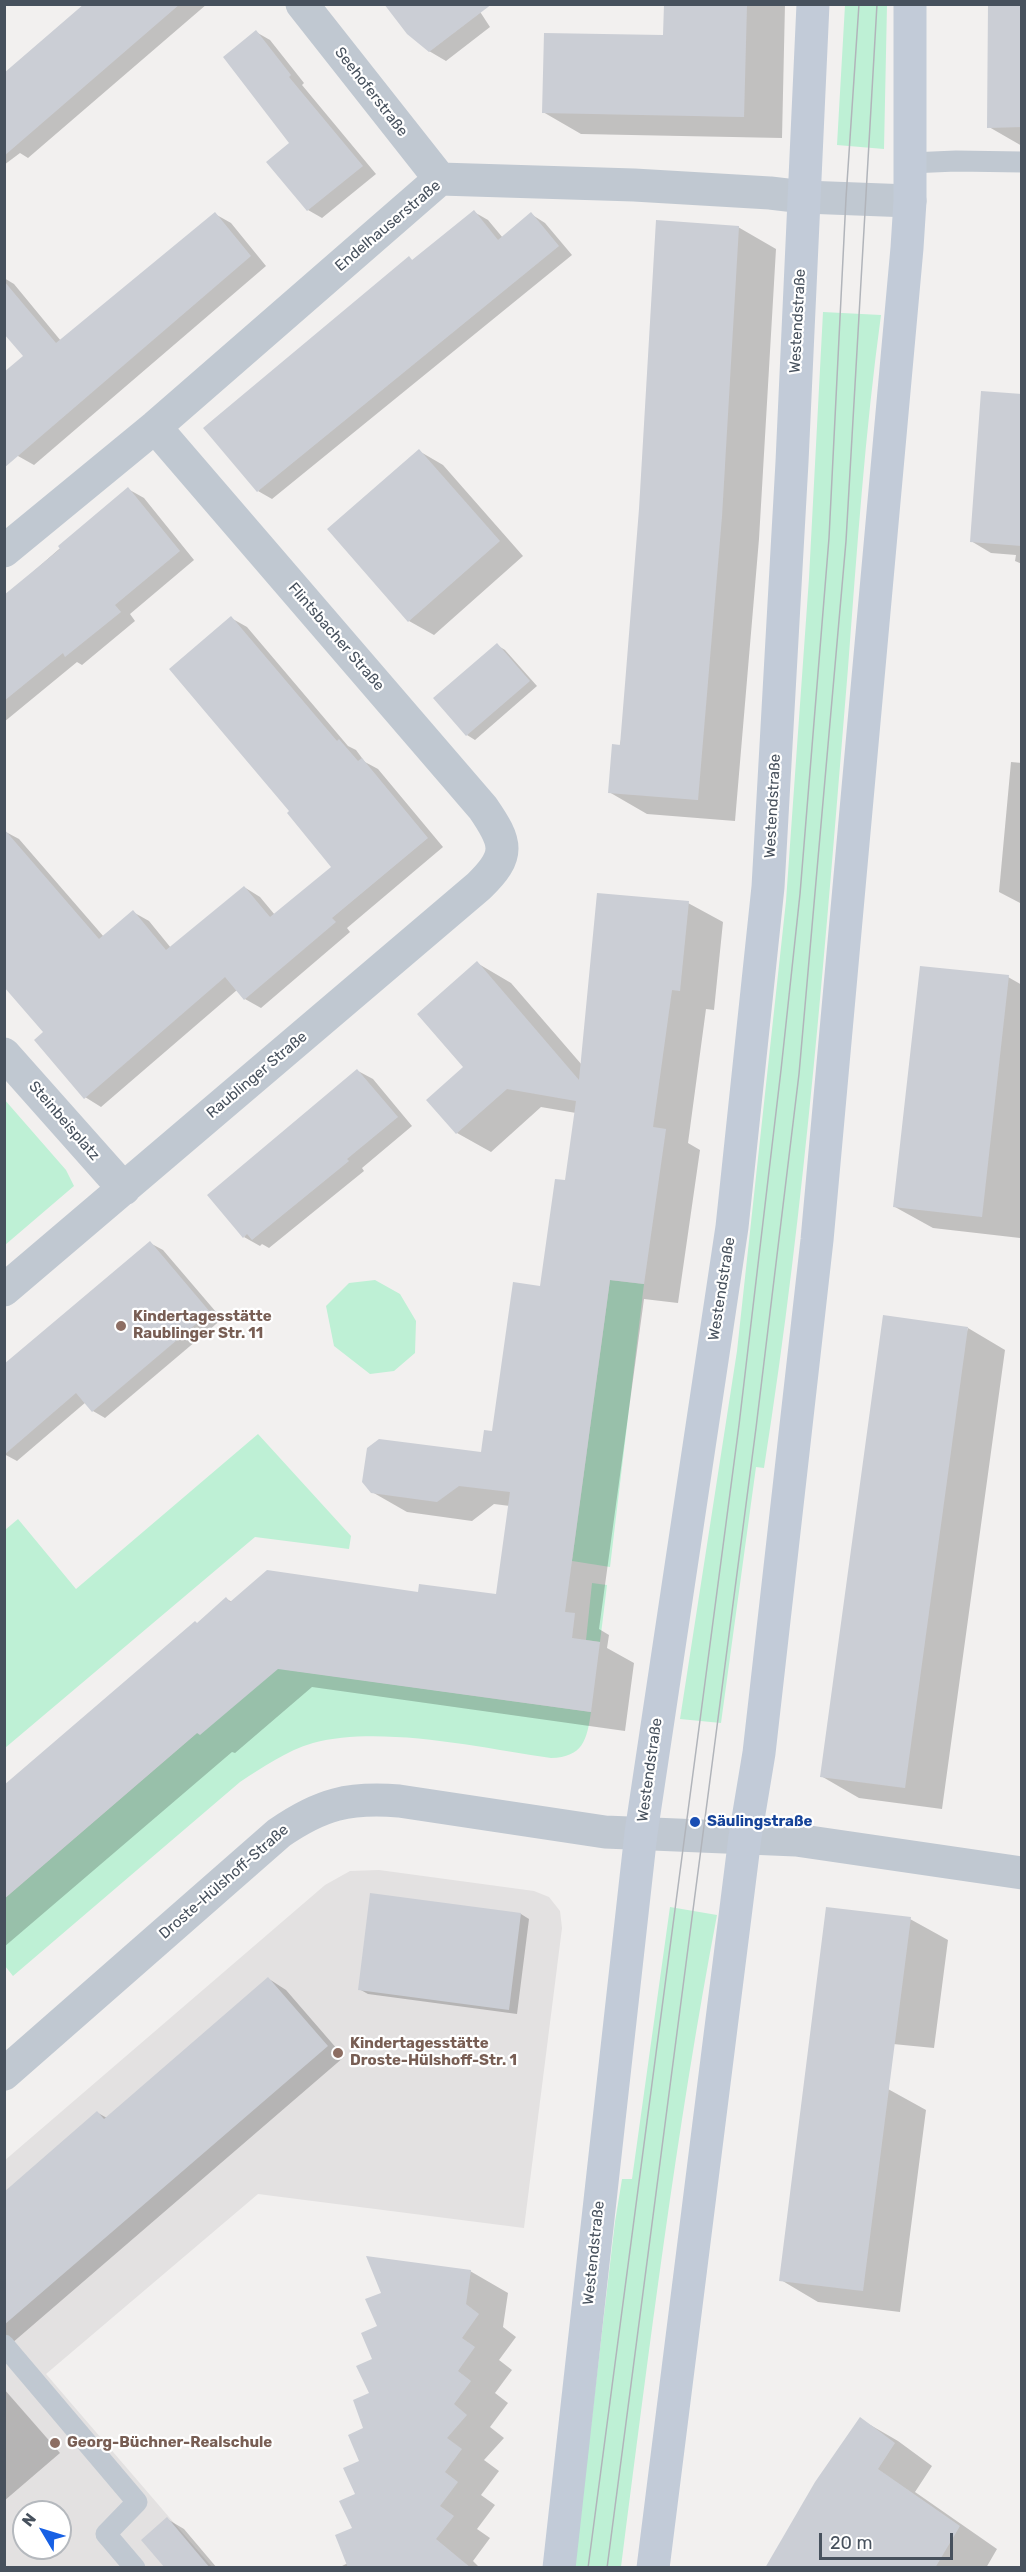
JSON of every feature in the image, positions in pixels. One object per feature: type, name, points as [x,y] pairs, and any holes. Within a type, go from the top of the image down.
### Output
[{"type":"main road","name":"Westendstraße","points":[[559,2568],[641,1833],[732,1227],[768,887],[792,462],[813,4]]},
{"type":"main road","points":[[653,2568],[745,1837],[759,1753],[817,1240],[910,201],[910,4]]},
{"type":"street","name":"Seehoferstraße","points":[[302,4],[440,179]]},
{"type":"street","name":"Endelhauserstraße","points":[[4,550],[155,427],[440,179],[634,185],[804,197],[910,201]]},
{"type":"street","name":"Flintsbacher Straße","points":[[155,427],[483,807],[496,827],[502,854]]},
{"type":"street","name":"Raublinger Straße","points":[[4,1290],[479,886],[496,869],[502,854]]},
{"type":"street","name":"Steinbeisplatz","points":[[4,1053],[123,1189]]},
{"type":"street","name":"Droste-Hülshoff-Straße","points":[[4,2074],[279,1833],[302,1817],[324,1807],[345,1801],[380,1799],[605,1832],[745,1837]]},
{"type":"street","points":[[745,1837],[796,1840],[1022,1874]]},
{"type":"lane","points":[[910,163],[1022,162]]},
{"type":"lane","points":[[4,2345],[137,2502],[106,2535],[135,2568]]},
{"type":"shaded area","name":"Kindertagesstätte Droste-Hülshoff-Str. 1","points":[[379,1870],[534,1891],[549,1897],[560,1911],[562,1928],[524,2228],[258,2194],[46,2374],[212,2567],[5,2567],[4,2161],[325,1885],[350,1871]]},
{"type":"green space","points":[[845,5],[887,5],[884,149],[837,145]]},
{"type":"green space","points":[[823,312],[881,315],[862,491],[814,1069],[792,1269],[764,1468],[756,1467],[721,1723],[680,1719],[737,1351],[786,901],[809,578]]},
{"type":"green space","points":[[4,1099],[66,1170],[74,1186],[5,1245]]},
{"type":"green space","points":[[375,1280],[400,1294],[416,1321],[415,1353],[394,1371],[370,1374],[334,1346],[326,1306],[349,1283]]},
{"type":"green space","points":[[610,1280],[644,1284],[610,1567],[572,1561]]},
{"type":"green space","points":[[258,1434],[351,1536],[349,1549],[255,1537],[5,1748],[5,1530],[18,1519],[76,1589]]},
{"type":"green space","points":[[592,1583],[607,1585],[600,1642],[586,1640]]},
{"type":"green space","points":[[283,1664],[289,1670],[591,1712],[588,1731],[582,1745],[577,1750],[562,1757],[551,1758],[431,1740],[369,1736],[340,1738],[313,1743],[293,1750],[240,1782],[13,1976],[5,1966],[4,1899],[197,1733]]},
{"type":"green space","points":[[670,1907],[717,1915],[676,2159],[621,2567],[574,2568],[615,2222],[622,2179],[632,2179]]},
{"type":"building","points":[[84,4],[180,4],[4,156],[4,73]]},
{"type":"building","points":[[384,4],[492,4],[429,52],[407,34]]},
{"type":"building","points":[[664,4],[747,4],[744,117],[542,113],[544,33],[663,35]]},
{"type":"building","points":[[988,4],[1022,4],[1022,127],[987,128]]},
{"type":"building","points":[[256,30],[291,75],[289,77],[363,166],[307,211],[266,162],[289,143],[223,57]]},
{"type":"building","points":[[474,210],[498,240],[531,212],[559,246],[257,492],[203,428],[409,256],[412,260]]},
{"type":"building","points":[[215,212],[251,256],[4,468],[4,372],[23,356],[4,334],[4,281],[56,343]]},
{"type":"building","points":[[656,220],[739,226],[722,516],[698,800],[608,793],[612,744],[620,745],[639,509]]},
{"type":"building","points":[[981,391],[1022,394],[1022,546],[970,542]]},
{"type":"building","points":[[419,449],[500,541],[408,622],[327,529]]},
{"type":"building","points":[[128,487],[180,551],[115,605],[121,612],[65,657],[63,653],[4,701],[4,595],[60,549],[58,546]]},
{"type":"building","points":[[231,616],[337,741],[339,739],[358,761],[362,758],[428,838],[332,918],[336,922],[244,1000],[225,977],[84,1099],[34,1040],[43,1032],[4,987],[4,829],[99,939],[133,910],[166,950],[244,886],[270,917],[331,867],[287,813],[289,811],[169,669]]},
{"type":"building","points":[[497,643],[530,681],[466,736],[433,698]]},
{"type":"building","points":[[597,893],[689,901],[680,991],[672,990],[653,1127],[666,1129],[644,1284],[610,1280],[565,1612],[575,1613],[572,1638],[600,1642],[591,1712],[278,1669],[200,1735],[197,1733],[4,1899],[4,1785],[195,1621],[197,1623],[226,1597],[230,1602],[267,1570],[418,1592],[419,1584],[496,1594],[510,1492],[459,1486],[437,1502],[371,1493],[362,1482],[367,1448],[379,1439],[481,1452],[484,1430],[492,1431],[513,1282],[540,1286],[555,1179],[565,1180],[576,1101],[507,1089],[456,1134],[426,1100],[463,1067],[417,1014],[477,961],[579,1080]]},
{"type":"building","points":[[920,966],[1009,975],[982,1217],[893,1207]]},
{"type":"building","points":[[357,1069],[398,1117],[347,1159],[349,1161],[252,1240],[247,1234],[243,1238],[207,1195]]},
{"type":"building","name":"Kindertagesstätte Raublinger Str. 11","points":[[150,1241],[210,1312],[92,1412],[76,1393],[4,1455],[4,1364]]},
{"type":"building","points":[[883,1315],[968,1327],[905,1788],[820,1777]]},
{"type":"building","points":[[370,1893],[521,1913],[509,2010],[358,1990]]},
{"type":"building","points":[[826,1907],[911,1917],[863,2291],[779,2281]]},
{"type":"building","points":[[268,1977],[328,2046],[4,2325],[4,2192],[97,2111],[104,2119]]},
{"type":"building","points":[[366,2256],[471,2270],[466,2304],[479,2314],[462,2338],[475,2347],[458,2371],[471,2381],[454,2404],[467,2415],[447,2438],[462,2449],[445,2472],[458,2482],[440,2506],[454,2516],[436,2539],[471,2568],[348,2568],[335,2535],[352,2528],[339,2501],[355,2494],[343,2468],[359,2461],[348,2435],[363,2428],[353,2400],[369,2393],[356,2366],[372,2359],[361,2333],[377,2326],[365,2299],[381,2293]]},
{"type":"building","points":[[860,2417],[895,2443],[878,2469],[960,2526],[935,2568],[765,2568],[815,2482]]},
{"type":"building","points":[[167,2517],[210,2568],[165,2568],[141,2540]]},
{"type":"tram line","points":[[588,2568],[739,1425],[800,894],[829,538],[846,198],[859,4]]},
{"type":"tram line","points":[[607,2568],[756,1428],[799,1074],[846,541],[877,4]]},
{"type":"place","name":"Kindertagesstätte Raublinger Str. 11","points":[[121,1326]]},
{"type":"place","name":"Säulingstraße","points":[[695,1822]]},
{"type":"place","name":"Kindertagesstätte Droste-Hülshoff-Str. 1","points":[[338,2053]]},
{"type":"place","name":"Georg-Büchner-Realschule","points":[[55,2443]]}]
